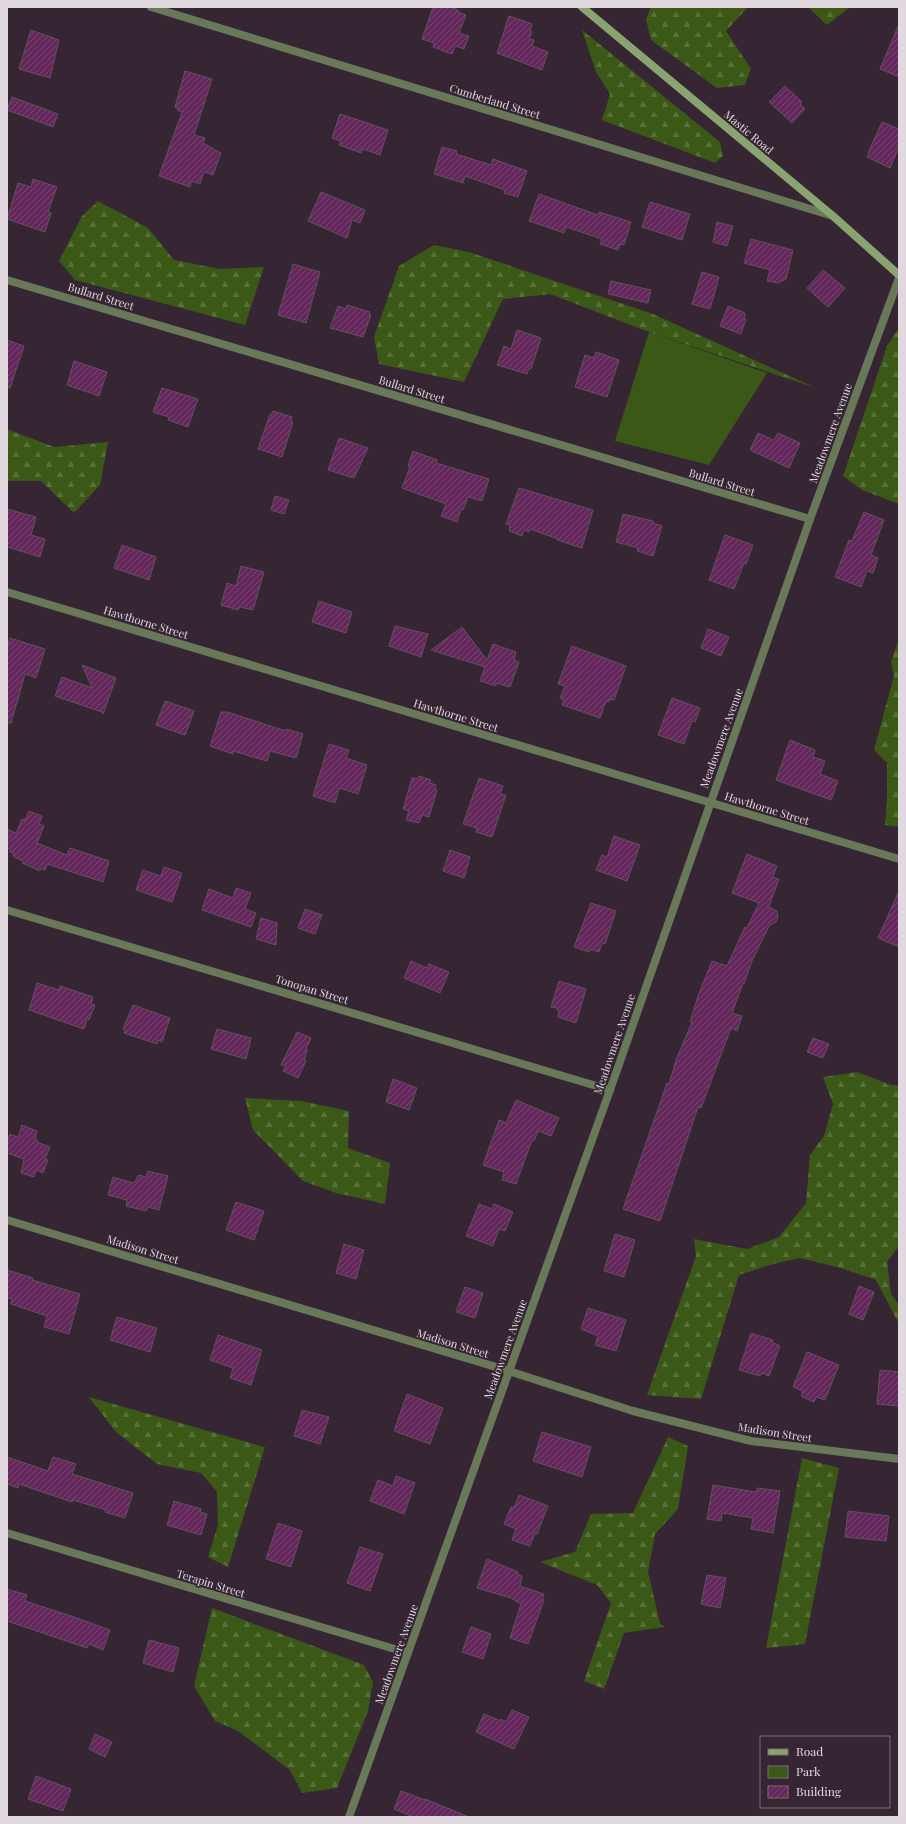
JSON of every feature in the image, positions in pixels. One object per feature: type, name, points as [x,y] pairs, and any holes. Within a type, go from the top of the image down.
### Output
[{"type":"main road","name":"Mastic Road","points":[[582,7],[833,216],[899,277]]},
{"type":"street","name":"Cumberland Street","points":[[151,7],[833,216]]},
{"type":"street","name":"Meadowmere Avenue","points":[[349,1817],[610,1090],[810,519],[899,277]]},
{"type":"street","name":"Bullard Street","points":[[7,280],[810,519]]},
{"type":"street","name":"Hawthorne Street","points":[[7,592],[899,859]]},
{"type":"street","name":"Tonopan Street","points":[[7,910],[610,1090]]},
{"type":"street","name":"Madison Street","points":[[7,1220],[508,1371],[633,1411],[751,1441],[899,1459]]},
{"type":"street","name":"Terapin Street","points":[[7,1533],[408,1653]]},
{"type":"green space","points":[[651,7],[748,7],[726,31],[751,69],[745,85],[717,88],[651,40],[646,19]]},
{"type":"green space","points":[[808,7],[850,7],[827,25]]},
{"type":"green space","points":[[582,30],[720,142],[723,156],[715,163],[602,120],[610,94],[596,72]]},
{"type":"green space","points":[[98,201],[148,228],[174,260],[220,269],[264,267],[245,325],[75,280],[59,261],[82,216]]},
{"type":"green space","points":[[434,245],[469,252],[653,314],[816,388],[649,332],[550,294],[503,299],[464,382],[379,364],[374,337],[399,266]]},
{"type":"green space","points":[[899,328],[899,504],[862,490],[843,476],[887,346]]},
{"type":"green space","points":[[649,332],[767,373],[709,465],[615,441]]},
{"type":"green space","points":[[7,429],[54,447],[108,442],[100,485],[74,513],[41,481],[7,481]]},
{"type":"green space","points":[[899,638],[899,827],[885,825],[887,763],[874,750],[894,676],[891,662]]},
{"type":"green space","points":[[857,1072],[891,1085],[899,1085],[899,1246],[887,1262],[891,1294],[899,1305],[899,1324],[876,1280],[841,1268],[800,1258],[773,1264],[739,1275],[701,1399],[647,1395],[696,1256],[694,1239],[747,1249],[779,1237],[806,1203],[810,1155],[824,1136],[833,1104],[823,1077]]},
{"type":"green space","points":[[245,1098],[301,1101],[349,1111],[348,1148],[390,1163],[385,1204],[336,1193],[303,1181],[253,1130]]},
{"type":"green space","points":[[89,1397],[265,1447],[228,1567],[208,1557],[218,1525],[217,1492],[201,1473],[157,1464],[116,1432]]},
{"type":"green space","points":[[668,1437],[688,1446],[678,1509],[655,1534],[648,1572],[660,1623],[664,1627],[624,1633],[604,1689],[584,1681],[611,1603],[597,1585],[540,1562],[575,1552],[591,1514],[633,1513]]},
{"type":"green space","points":[[802,1458],[839,1468],[805,1644],[766,1648]]},
{"type":"green space","points":[[212,1608],[364,1665],[373,1682],[368,1711],[337,1788],[302,1793],[290,1770],[238,1731],[215,1721],[194,1686]]},
{"type":"building","points":[[433,7],[451,7],[466,15],[459,33],[469,36],[464,49],[455,46],[452,54],[433,47],[434,43],[422,39]]},
{"type":"building","points":[[509,16],[532,24],[530,31],[532,32],[529,39],[534,40],[532,46],[548,52],[542,70],[497,53]]},
{"type":"building","points":[[899,24],[899,77],[880,69]]},
{"type":"building","points":[[31,30],[59,40],[50,78],[19,69]]},
{"type":"building","points":[[185,71],[212,79],[194,135],[205,138],[203,143],[221,153],[213,175],[204,172],[200,184],[191,181],[190,187],[159,176],[182,112],[177,110],[178,108],[175,107]]},
{"type":"building","points":[[785,86],[802,102],[800,104],[805,109],[792,123],[769,102]]},
{"type":"building","points":[[12,97],[58,114],[53,127],[7,110]]},
{"type":"building","points":[[340,114],[388,130],[380,155],[363,149],[361,153],[339,145],[341,141],[332,138]]},
{"type":"building","points":[[882,122],[899,129],[899,147],[890,168],[867,157]]},
{"type":"building","points":[[442,147],[457,151],[456,154],[491,165],[493,159],[527,171],[518,197],[504,193],[505,190],[465,176],[463,183],[434,174]]},
{"type":"building","points":[[33,179],[57,187],[48,212],[51,213],[45,232],[7,219],[18,183],[31,187]]},
{"type":"building","points":[[321,192],[365,210],[360,223],[352,220],[347,238],[308,221]]},
{"type":"building","points":[[539,194],[598,215],[599,212],[631,222],[624,245],[620,244],[618,250],[600,244],[602,239],[566,227],[564,233],[529,221]]},
{"type":"building","points":[[650,202],[690,214],[682,240],[642,227]]},
{"type":"building","points":[[717,222],[733,226],[727,246],[713,242]]},
{"type":"building","points":[[751,239],[793,250],[786,279],[778,283],[767,281],[770,270],[744,263]]},
{"type":"building","points":[[293,264],[320,272],[306,323],[278,315]]},
{"type":"building","points":[[823,270],[845,288],[828,307],[807,288]]},
{"type":"building","points":[[702,272],[719,277],[710,309],[692,304]]},
{"type":"building","points":[[611,281],[651,290],[648,303],[608,294]]},
{"type":"building","points":[[347,305],[370,312],[369,315],[371,315],[363,337],[330,328],[338,306],[346,309]]},
{"type":"building","points":[[728,306],[745,313],[744,319],[746,319],[741,334],[720,326]]},
{"type":"building","points":[[517,330],[541,338],[531,369],[529,368],[527,374],[497,365],[504,346],[511,349]]},
{"type":"building","points":[[7,340],[24,346],[10,388],[7,387]]},
{"type":"building","points":[[596,352],[619,360],[607,397],[575,387],[585,355],[594,358]]},
{"type":"building","points":[[74,361],[107,372],[99,396],[67,385]]},
{"type":"building","points":[[162,388],[198,399],[188,427],[168,420],[169,417],[153,412]]},
{"type":"building","points":[[273,411],[292,417],[291,421],[293,422],[282,457],[258,449],[270,414],[271,415]]},
{"type":"building","points":[[758,433],[774,440],[778,433],[800,443],[789,468],[750,450]]},
{"type":"building","points":[[339,438],[368,448],[354,478],[328,470]]},
{"type":"building","points":[[413,451],[437,460],[436,463],[489,479],[482,501],[468,497],[463,510],[461,509],[457,522],[441,516],[446,504],[402,488],[410,467],[408,466]]},
{"type":"building","points":[[519,488],[593,510],[582,548],[530,529],[529,532],[524,530],[522,536],[509,531],[510,525],[506,524]]},
{"type":"building","points":[[275,496],[289,500],[284,514],[271,510]]},
{"type":"building","points":[[7,509],[36,517],[31,535],[45,539],[40,557],[7,547]]},
{"type":"building","points":[[864,512],[884,520],[871,555],[878,558],[873,573],[867,571],[861,587],[835,577],[849,540],[852,541]]},
{"type":"building","points":[[623,514],[653,521],[653,523],[662,526],[653,556],[637,551],[638,548],[616,542]]},
{"type":"building","points":[[725,535],[753,545],[734,589],[709,580]]},
{"type":"building","points":[[122,545],[156,557],[149,580],[114,568]]},
{"type":"building","points":[[241,566],[264,572],[253,610],[240,607],[238,610],[221,605],[227,583],[236,586]]},
{"type":"building","points":[[319,601],[352,612],[346,633],[312,622]]},
{"type":"building","points":[[395,626],[428,634],[421,657],[389,646]]},
{"type":"building","points":[[462,627],[487,660],[493,644],[516,652],[514,660],[519,662],[510,687],[496,683],[496,686],[480,681],[485,667],[431,650]]},
{"type":"building","points":[[708,629],[729,637],[721,656],[701,648]]},
{"type":"building","points":[[10,638],[45,649],[36,678],[25,674],[11,723],[7,723],[7,648]]},
{"type":"building","points":[[572,646],[626,666],[614,700],[612,699],[608,702],[606,701],[600,718],[562,705],[564,700],[560,698],[565,686],[558,684]]},
{"type":"building","points":[[82,665],[116,678],[103,714],[102,712],[55,696],[62,677],[92,688]]},
{"type":"building","points":[[672,698],[700,708],[695,722],[692,721],[684,744],[658,735]]},
{"type":"building","points":[[165,701],[194,711],[185,735],[156,725]]},
{"type":"building","points":[[221,712],[227,712],[286,731],[286,729],[303,734],[296,758],[270,751],[267,761],[233,751],[233,754],[210,746]]},
{"type":"building","points":[[790,740],[815,750],[813,757],[825,761],[820,774],[838,781],[831,800],[776,780]]},
{"type":"building","points":[[329,744],[349,750],[346,758],[367,765],[358,794],[339,788],[335,803],[313,796]]},
{"type":"building","points":[[419,776],[431,780],[430,783],[436,785],[435,789],[437,790],[429,817],[422,815],[419,823],[406,820],[409,811],[403,809],[412,778],[418,779]]},
{"type":"building","points":[[479,778],[503,786],[500,794],[506,795],[492,837],[476,832],[477,828],[463,824]]},
{"type":"building","points":[[29,811],[42,816],[39,824],[44,826],[37,843],[67,855],[70,848],[109,861],[103,882],[47,864],[45,870],[41,868],[40,871],[22,863],[23,861],[14,857],[13,853],[10,852],[10,849],[7,848],[7,829],[16,833],[22,819],[25,820]]},
{"type":"building","points":[[614,836],[640,845],[627,881],[596,870],[602,855],[607,857]]},
{"type":"building","points":[[450,850],[470,857],[464,878],[443,871]]},
{"type":"building","points":[[747,854],[777,866],[773,877],[779,879],[769,906],[767,906],[777,911],[778,917],[776,922],[769,926],[752,961],[744,984],[743,983],[732,1013],[742,1016],[737,1031],[731,1028],[701,1108],[698,1107],[660,1221],[623,1209],[667,1083],[669,1084],[676,1060],[692,1022],[690,1022],[698,996],[712,961],[727,966],[745,927],[747,928],[759,903],[732,893]]},
{"type":"building","points":[[164,867],[182,873],[172,902],[136,890],[143,870],[161,876]]},
{"type":"building","points":[[236,888],[251,893],[245,909],[256,913],[251,927],[202,910],[209,889],[233,898]]},
{"type":"building","points":[[899,891],[899,947],[878,938]]},
{"type":"building","points":[[591,903],[616,911],[605,944],[602,943],[599,952],[590,949],[589,952],[574,947]]},
{"type":"building","points":[[305,909],[322,915],[315,934],[298,928]]},
{"type":"building","points":[[261,918],[277,923],[276,945],[256,939]]},
{"type":"building","points":[[411,961],[427,968],[429,964],[449,972],[440,993],[404,978]]},
{"type":"building","points":[[559,981],[586,989],[576,1023],[558,1017],[559,1011],[557,1008],[551,1007]]},
{"type":"building","points":[[37,983],[59,990],[60,986],[93,997],[91,1004],[95,1005],[89,1020],[87,1019],[84,1029],[29,1010]]},
{"type":"building","points":[[133,1005],[170,1018],[162,1042],[158,1040],[157,1044],[124,1033],[125,1030],[123,1029]]},
{"type":"building","points":[[217,1029],[251,1038],[246,1059],[211,1049]]},
{"type":"building","points":[[297,1032],[311,1038],[306,1049],[308,1050],[304,1060],[306,1061],[298,1078],[283,1071],[285,1066],[281,1065]]},
{"type":"building","points":[[813,1038],[829,1044],[823,1058],[807,1052]]},
{"type":"building","points":[[393,1079],[417,1088],[409,1110],[386,1102]]},
{"type":"building","points":[[516,1100],[559,1118],[551,1136],[538,1131],[534,1141],[532,1140],[516,1184],[502,1180],[504,1172],[483,1165],[499,1120],[506,1123]]},
{"type":"building","points":[[22,1125],[37,1131],[35,1139],[37,1142],[50,1147],[45,1159],[48,1160],[43,1173],[36,1170],[34,1177],[21,1173],[24,1159],[7,1153],[7,1143],[10,1134],[18,1137]]},
{"type":"building","points":[[148,1171],[168,1176],[159,1210],[148,1207],[146,1211],[126,1206],[127,1200],[108,1195],[113,1177],[134,1183],[139,1175],[146,1177]]},
{"type":"building","points":[[236,1202],[264,1211],[254,1240],[226,1230]]},
{"type":"building","points":[[479,1204],[492,1209],[494,1204],[513,1212],[505,1231],[499,1229],[493,1246],[466,1236]]},
{"type":"building","points":[[615,1234],[635,1240],[624,1277],[604,1271]]},
{"type":"building","points":[[344,1244],[364,1250],[356,1279],[336,1273]]},
{"type":"building","points":[[7,1270],[33,1278],[32,1280],[80,1294],[69,1334],[44,1327],[47,1316],[11,1304],[12,1299],[7,1298]]},
{"type":"building","points":[[859,1286],[874,1292],[863,1320],[849,1314]]},
{"type":"building","points":[[465,1287],[483,1293],[475,1318],[456,1312]]},
{"type":"building","points":[[588,1308],[626,1320],[616,1351],[595,1345],[598,1336],[581,1329]]},
{"type":"building","points":[[117,1317],[157,1328],[150,1352],[110,1340]]},
{"type":"building","points":[[751,1333],[773,1340],[772,1342],[780,1346],[769,1376],[762,1373],[760,1376],[739,1370]]},
{"type":"building","points":[[218,1335],[262,1350],[251,1385],[230,1378],[233,1368],[210,1360]]},
{"type":"building","points":[[807,1352],[839,1365],[825,1400],[816,1397],[814,1402],[801,1396],[803,1391],[793,1387]]},
{"type":"building","points":[[880,1370],[899,1372],[899,1406],[877,1404]]},
{"type":"building","points":[[407,1394],[443,1408],[430,1444],[394,1431]]},
{"type":"building","points":[[302,1410],[329,1417],[320,1444],[294,1436]]},
{"type":"building","points":[[542,1432],[591,1447],[582,1477],[533,1461]]},
{"type":"building","points":[[7,1457],[48,1471],[53,1457],[76,1464],[72,1474],[133,1493],[125,1518],[105,1512],[106,1510],[73,1500],[72,1502],[19,1484],[18,1488],[7,1484]]},
{"type":"building","points":[[396,1476],[415,1483],[404,1514],[370,1501],[378,1480],[393,1486]]},
{"type":"building","points":[[713,1485],[756,1492],[757,1488],[780,1491],[773,1533],[751,1529],[753,1518],[722,1513],[721,1521],[707,1519]]},
{"type":"building","points":[[519,1495],[548,1506],[537,1534],[535,1533],[530,1546],[512,1540],[516,1529],[504,1524],[511,1507],[514,1508]]},
{"type":"building","points":[[174,1501],[201,1509],[200,1512],[207,1514],[201,1535],[167,1525]]},
{"type":"building","points":[[848,1511],[889,1516],[886,1541],[845,1537]]},
{"type":"building","points":[[278,1523],[302,1531],[291,1567],[266,1559]]},
{"type":"building","points":[[360,1547],[383,1554],[370,1591],[347,1583]]},
{"type":"building","points":[[487,1559],[518,1572],[517,1574],[522,1576],[520,1586],[544,1594],[542,1599],[544,1600],[528,1644],[510,1638],[521,1604],[511,1598],[477,1588]]},
{"type":"building","points":[[707,1575],[726,1578],[720,1608],[701,1604]]},
{"type":"building","points":[[7,1589],[27,1595],[25,1601],[110,1630],[103,1650],[89,1644],[87,1648],[7,1621]]},
{"type":"building","points":[[471,1627],[491,1634],[483,1659],[462,1652]]},
{"type":"building","points":[[149,1640],[179,1648],[173,1672],[143,1663]]},
{"type":"building","points":[[512,1710],[529,1717],[514,1749],[476,1732],[484,1714],[506,1722]]},
{"type":"building","points":[[95,1734],[112,1742],[105,1757],[89,1749]]},
{"type":"building","points":[[36,1776],[71,1789],[63,1811],[28,1799]]},
{"type":"building","points":[[401,1791],[469,1817],[413,1817],[394,1809]]}]
